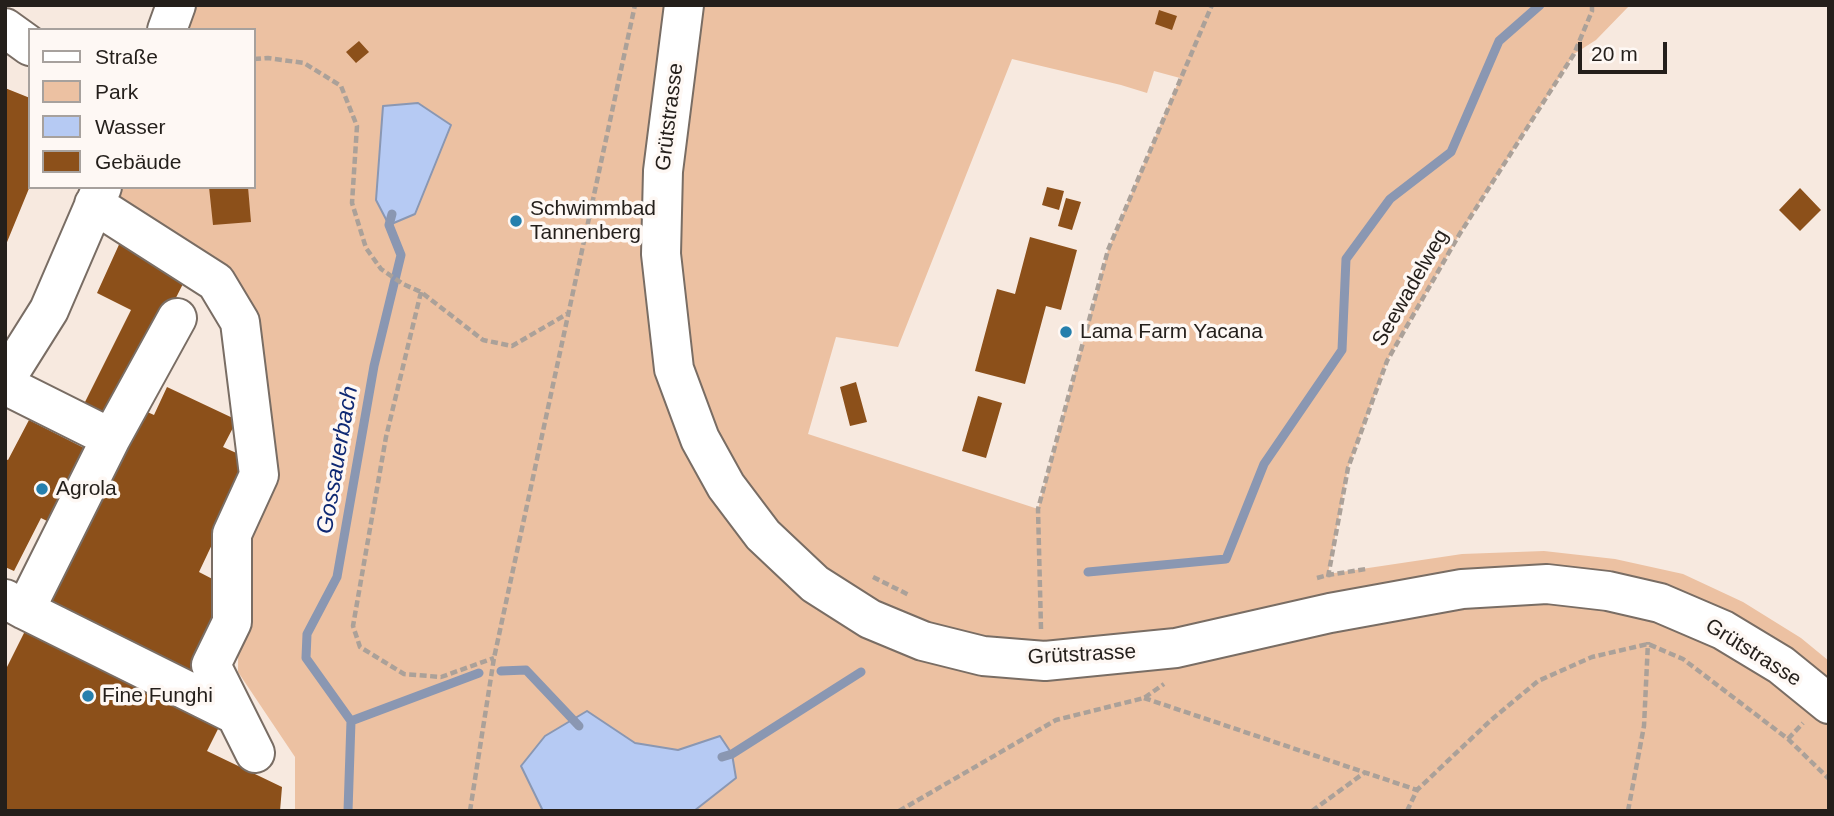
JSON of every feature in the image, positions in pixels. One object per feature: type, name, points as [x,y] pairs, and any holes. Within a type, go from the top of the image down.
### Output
[{"type":"main road","points":[[168,28],[176,5]]},
{"type":"main road","name":"Grütstrasse","points":[[684,5],[663,172],[661,254],[674,369],[700,439],[726,486],[764,535],[815,584],[870,619],[923,641],[984,656],[1043,643],[1177,648],[1323,596],[1547,584],[1608,591],[1660,603],[1723,630],[1781,665],[1829,704]]},
{"type":"main road","points":[[5,28],[28,45]]},
{"type":"main road","points":[[5,380],[49,310],[98,196],[216,282],[240,322],[259,475],[232,534],[232,622],[211,665],[255,753]]},
{"type":"main road","points":[[177,318],[111,439],[15,604],[236,715]]},
{"type":"main road","points":[[5,385],[111,439]]},
{"type":"path","points":[[470,811],[494,657],[635,5]]},
{"type":"path","points":[[1043,643],[1038,509],[1108,250],[1212,5]]},
{"type":"path","name":"Seewadelweg","points":[[1323,596],[1349,468],[1387,361],[1459,235],[1574,54],[1592,5]]},
{"type":"path","points":[[256,59],[304,63],[341,86],[357,126],[352,203],[366,248],[381,269],[402,284],[421,292],[483,340],[512,346],[567,314]]},
{"type":"path","points":[[421,292],[386,437],[353,626],[360,647],[404,674],[440,677],[494,657]]},
{"type":"path","points":[[1323,596],[1328,575],[1368,569]]},
{"type":"path","points":[[864,573],[911,596]]},
{"type":"path","points":[[1028,625],[1043,643]]},
{"type":"path","points":[[1043,643],[1053,625]]},
{"type":"path","points":[[1408,811],[1416,790],[1491,720],[1538,681],[1592,657],[1648,643],[1683,659],[1788,738],[1829,779]]},
{"type":"path","points":[[1628,811],[1644,726],[1648,643]]},
{"type":"path","points":[[900,811],[1056,720],[1144,698],[1416,790]]},
{"type":"path","points":[[1312,811],[1365,773]]},
{"type":"green space","points":[[176,5],[1630,5],[1596,40],[1574,54],[1459,235],[1387,361],[1348,468],[1328,574],[1462,554],[1544,551],[1615,559],[1683,574],[1743,602],[1801,638],[1829,661],[1829,811],[295,811],[295,757],[238,672],[239,555],[271,459],[224,278],[105,189],[256,189],[256,28],[168,28]],"holes":[[[1012,59],[1147,93],[1154,71],[1180,78],[1108,250],[1038,509],[808,434],[836,337],[898,347]]]},
{"type":"water","points":[[418,103],[451,125],[415,214],[389,225],[376,200],[383,106]]},
{"type":"water","points":[[587,711],[635,743],[678,750],[720,736],[732,754],[736,778],[694,811],[543,811],[521,766],[545,736]]},
{"type":"building","points":[[1159,10],[1177,16],[1172,30],[1155,24]]},
{"type":"building","points":[[359,41],[369,52],[356,63],[346,52]]},
{"type":"building","points":[[5,88],[28,97],[29,189],[5,247]]},
{"type":"building","points":[[1047,187],[1064,191],[1059,210],[1042,205]]},
{"type":"building","points":[[1800,188],[1821,210],[1800,231],[1779,210]]},
{"type":"building","points":[[209,189],[248,189],[251,222],[213,225]]},
{"type":"building","points":[[1066,198],[1081,202],[1072,230],[1058,226]]},
{"type":"building","points":[[1030,237],[1077,250],[1061,310],[1046,306],[1025,384],[975,371],[997,289],[1015,294]]},
{"type":"building","points":[[122,238],[188,274],[114,420],[84,404],[131,310],[97,293]]},
{"type":"building","points":[[856,382],[867,422],[850,426],[840,387]]},
{"type":"building","points":[[167,387],[237,420],[223,447],[252,460],[199,572],[224,585],[192,680],[39,608],[134,406],[154,415]]},
{"type":"building","points":[[978,396],[1002,403],[986,458],[962,451]]},
{"type":"building","name":"Agrola","points":[[29,420],[96,454],[59,527],[41,518],[14,571],[5,567],[5,459],[8,460]]},
{"type":"building","name":"Fine Funghi","points":[[27,627],[222,721],[207,751],[282,787],[280,811],[5,811],[5,671]]},
{"type":"waterway","points":[[1088,572],[1226,559],[1264,464],[1342,350],[1346,259],[1390,199],[1451,152],[1499,41],[1540,5]]},
{"type":"waterway","name":"Gossauerbach","points":[[348,811],[351,721],[306,658],[307,634],[337,577],[374,366],[401,255],[389,225],[392,214]]},
{"type":"waterway","points":[[501,671],[526,670],[579,726]]},
{"type":"waterway","points":[[722,757],[732,754],[861,672]]},
{"type":"waterway","points":[[351,721],[479,673]]},
{"type":"place","name":"Schwimmbad Tannenberg","points":[[516,221]]},
{"type":"place","name":"Lama Farm Yacana","points":[[1066,332]]},
{"type":"place","name":"Agrola","points":[[42,489]]},
{"type":"place","name":"Fine Funghi","points":[[88,696]]}]
